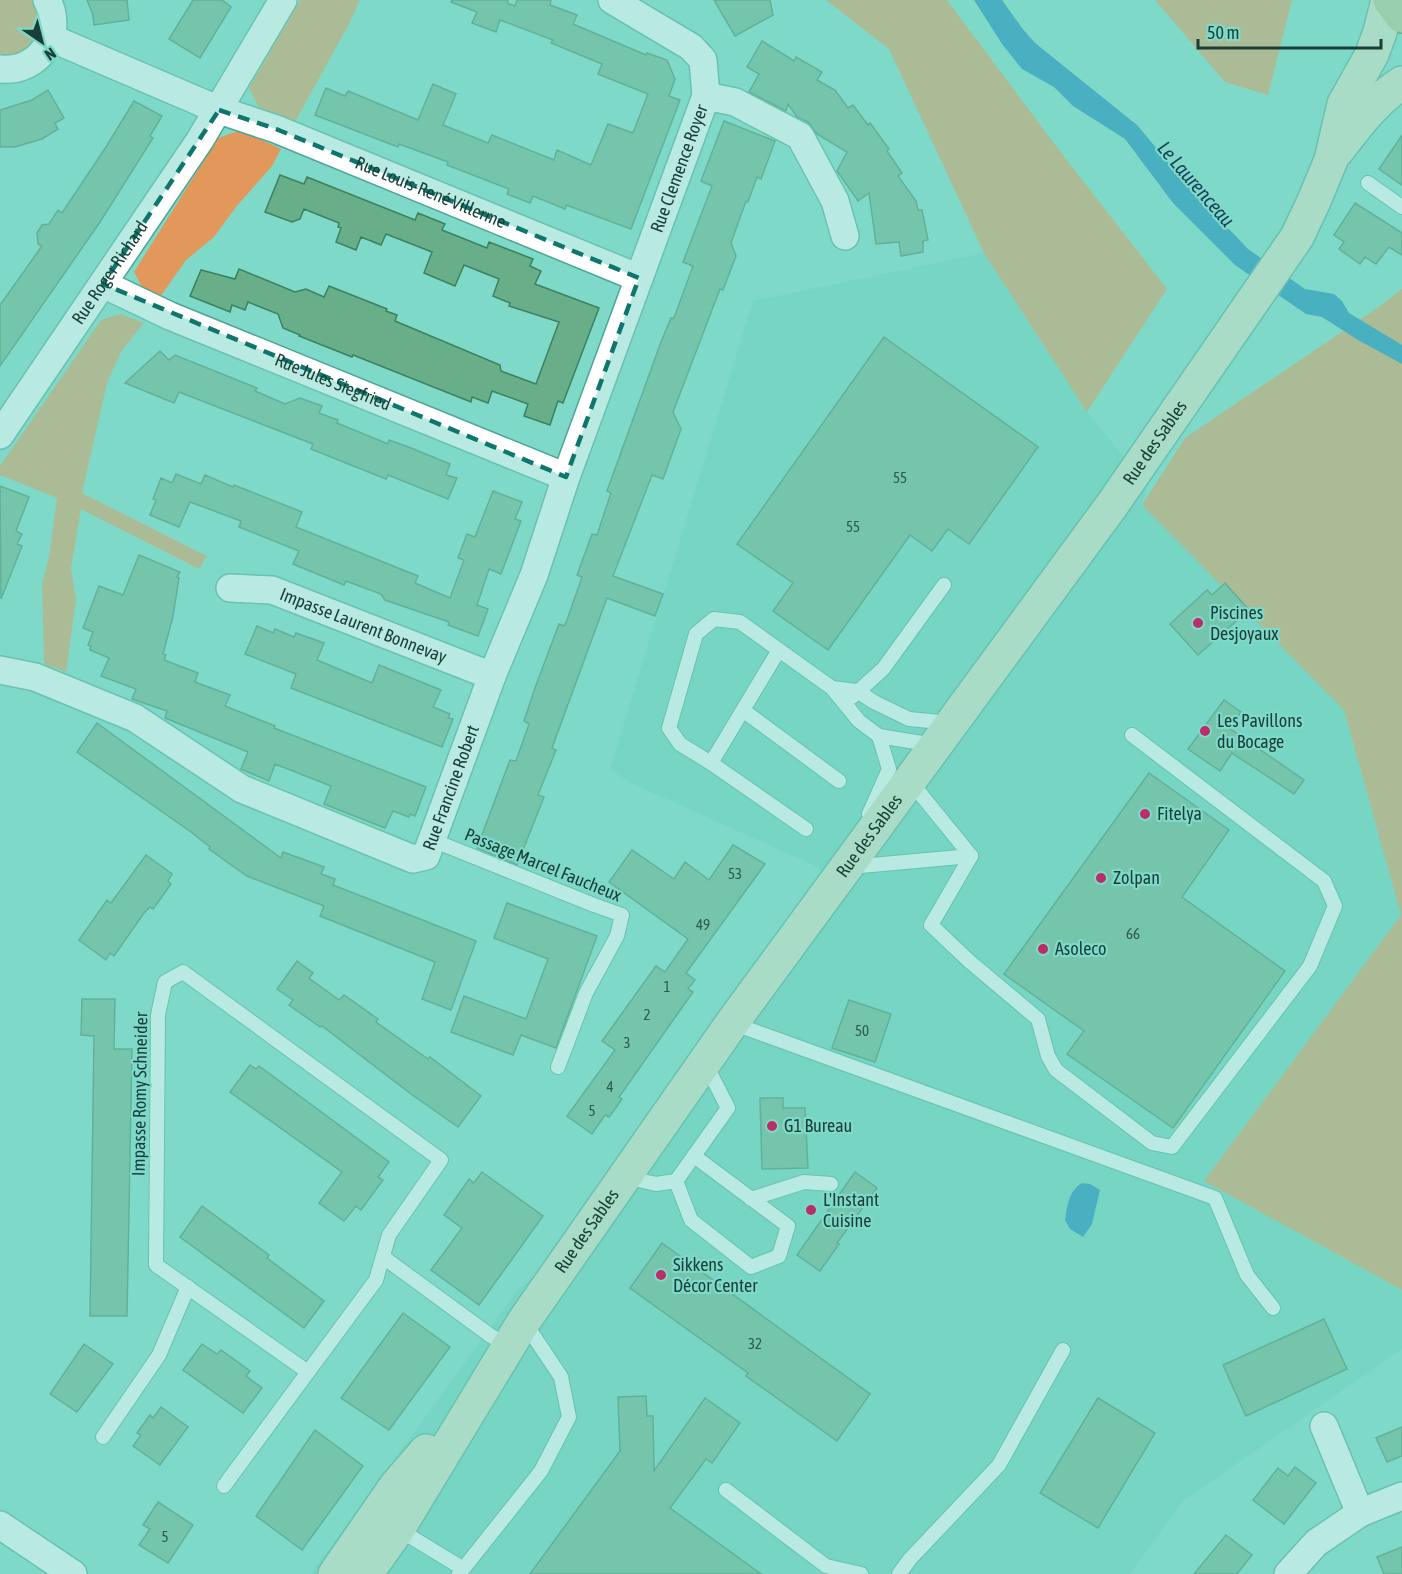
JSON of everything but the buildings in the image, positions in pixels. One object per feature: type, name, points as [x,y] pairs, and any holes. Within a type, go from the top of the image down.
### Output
[{"type":"main road","points":[[1389,0],[1402,16]]},
{"type":"main road","name":"Rue des Sables","points":[[366,1574],[398,1529],[516,1333],[624,1176],[732,1023],[1112,506],[1297,237],[1331,160],[1344,104],[1372,54],[1389,0]]},
{"type":"main road","name":"Rue des Sables","points":[[1331,160],[1363,117],[1391,90],[1402,83]]},
{"type":"main road","name":"Rue des Sables","points":[[335,1574],[395,1487],[484,1383]]},
{"type":"street","points":[[0,69],[22,68],[45,51],[54,23],[47,0]]},
{"type":"street","points":[[219,110],[283,0]]},
{"type":"street","name":"Rue Clemence Royer","points":[[612,0],[691,47],[703,60],[706,96],[639,278]]},
{"type":"street","name":"Rue Louis-René Villerme","points":[[51,38],[219,110],[276,129],[639,278]]},
{"type":"street","points":[[706,96],[735,102],[801,136],[835,201],[845,236]]},
{"type":"street","name":"Rue Roger Richard","points":[[0,435],[219,110]]},
{"type":"street","name":"Rue Francine Robert","points":[[0,670],[35,677],[135,718],[242,789],[413,859],[426,856],[492,676],[534,575],[566,477],[639,278]]},
{"type":"street","name":"Rue Jules Siegfried","points":[[103,284],[170,316],[566,477]]},
{"type":"street","name":"Impasse Laurent Bonnevay","points":[[230,588],[272,590],[492,676]]},
{"type":"street","points":[[1324,1426],[1360,1514]]},
{"type":"street","points":[[1288,1574],[1316,1543],[1360,1514],[1402,1497]]},
{"type":"street","points":[[0,1525],[36,1564],[73,1574]]},
{"type":"lane","points":[[1368,183],[1402,207]]},
{"type":"lane","points":[[845,704],[884,669],[944,585]]},
{"type":"lane","points":[[806,829],[680,744],[669,728],[696,634],[714,619],[740,622],[832,688],[859,721],[879,736],[889,769],[847,867],[971,856]]},
{"type":"lane","points":[[711,763],[779,650]]},
{"type":"lane","points":[[832,688],[857,691],[874,702],[944,735]]},
{"type":"lane","points":[[744,711],[839,781]]},
{"type":"lane","points":[[879,736],[944,735]]},
{"type":"lane","points":[[971,856],[931,925],[969,961],[1038,1019],[1048,1056],[1056,1070],[1152,1143],[1172,1148],[1310,966],[1335,906],[1324,881],[1132,735]]},
{"type":"lane","points":[[910,781],[971,856]]},
{"type":"lane","name":"Passage Marcel Faucheux","points":[[432,840],[622,915],[618,936],[586,993],[558,1067]]},
{"type":"lane","name":"Impasse Romy Schneider","points":[[183,972],[441,1160],[389,1234],[383,1257],[376,1280],[308,1372],[156,1265],[158,1015],[165,982],[183,972]]},
{"type":"lane","points":[[732,1023],[1215,1198],[1247,1275],[1273,1308]]},
{"type":"lane","points":[[624,1176],[656,1184],[676,1181],[728,1108],[705,1061]]},
{"type":"lane","points":[[676,1181],[691,1220],[751,1267],[779,1256],[788,1226],[694,1156]]},
{"type":"lane","points":[[751,1199],[804,1182],[831,1184]]},
{"type":"lane","points":[[383,1257],[491,1336],[516,1333],[561,1377],[568,1418],[541,1471],[460,1571],[398,1529]]},
{"type":"lane","points":[[103,1437],[159,1354],[188,1287]]},
{"type":"lane","points":[[899,1574],[910,1559],[999,1465],[1063,1350]]},
{"type":"lane","points":[[224,1486],[308,1372]]},
{"type":"lane","points":[[726,1490],[826,1566],[861,1574]]},
{"type":"highlighted area","points":[[219,110],[276,129],[639,278],[566,477],[103,284]]},
{"type":"shaded area","points":[[0,0],[34,0],[42,15],[34,48],[0,60]]},
{"type":"shaded area","points":[[300,0],[360,0],[295,122],[259,108],[249,88]]},
{"type":"shaded area","points":[[826,0],[947,0],[1167,289],[1087,412],[984,253],[889,49]]},
{"type":"shaded area","points":[[1155,0],[1292,0],[1268,95],[1225,82]]},
{"type":"shaded area","points":[[241,130],[281,149],[272,166],[236,207],[214,237],[186,260],[160,297],[144,291],[134,272],[218,138]]},
{"type":"shaded area","points":[[984,253],[1087,412],[1147,485],[1142,505],[1344,710],[1401,915],[1204,1181],[1402,1290],[1402,1349],[1183,1501],[1130,1574],[311,1574],[517,1291],[634,1194],[838,901],[818,867],[631,783],[610,769],[753,301]]},
{"type":"shaded area","points":[[1402,289],[1402,1290],[1204,1181],[1401,915],[1344,710],[1142,505],[1185,438]]},
{"type":"shaded area","points":[[121,314],[144,323],[122,350],[107,383],[82,493],[207,556],[199,569],[81,509],[71,568],[76,600],[66,672],[44,664],[42,584],[49,557],[57,498],[0,475],[0,466],[101,320]]},
{"type":"water","points":[[974,0],[1002,0],[1035,43],[1137,125],[1207,209],[1248,249],[1305,289],[1334,294],[1342,301],[1349,313],[1402,345],[1402,364],[1322,317],[1306,314],[1235,265],[1173,203],[1125,139],[1073,106],[1054,87],[1022,69],[1002,44]]},
{"type":"water","points":[[1082,1183],[1090,1184],[1100,1190],[1092,1224],[1083,1237],[1070,1229],[1065,1220],[1071,1194]]},
{"type":"place","name":"Piscines Desjoyaux","points":[[1198,623]]},
{"type":"place","name":"Les Pavillons du Bocage","points":[[1205,731]]},
{"type":"place","name":"Fitelya","points":[[1145,814]]},
{"type":"place","name":"Zolpan","points":[[1101,878]]},
{"type":"place","name":"Asoleco","points":[[1043,949]]},
{"type":"place","name":"G1 Bureau","points":[[772,1126]]},
{"type":"place","name":"L'Instant Cuisine","points":[[811,1210]]},
{"type":"place","name":"Sikkens Décor Center","points":[[661,1275]]},
{"type":"water label","name":"Le Laurenceau","points":[[1196,184]]}]
